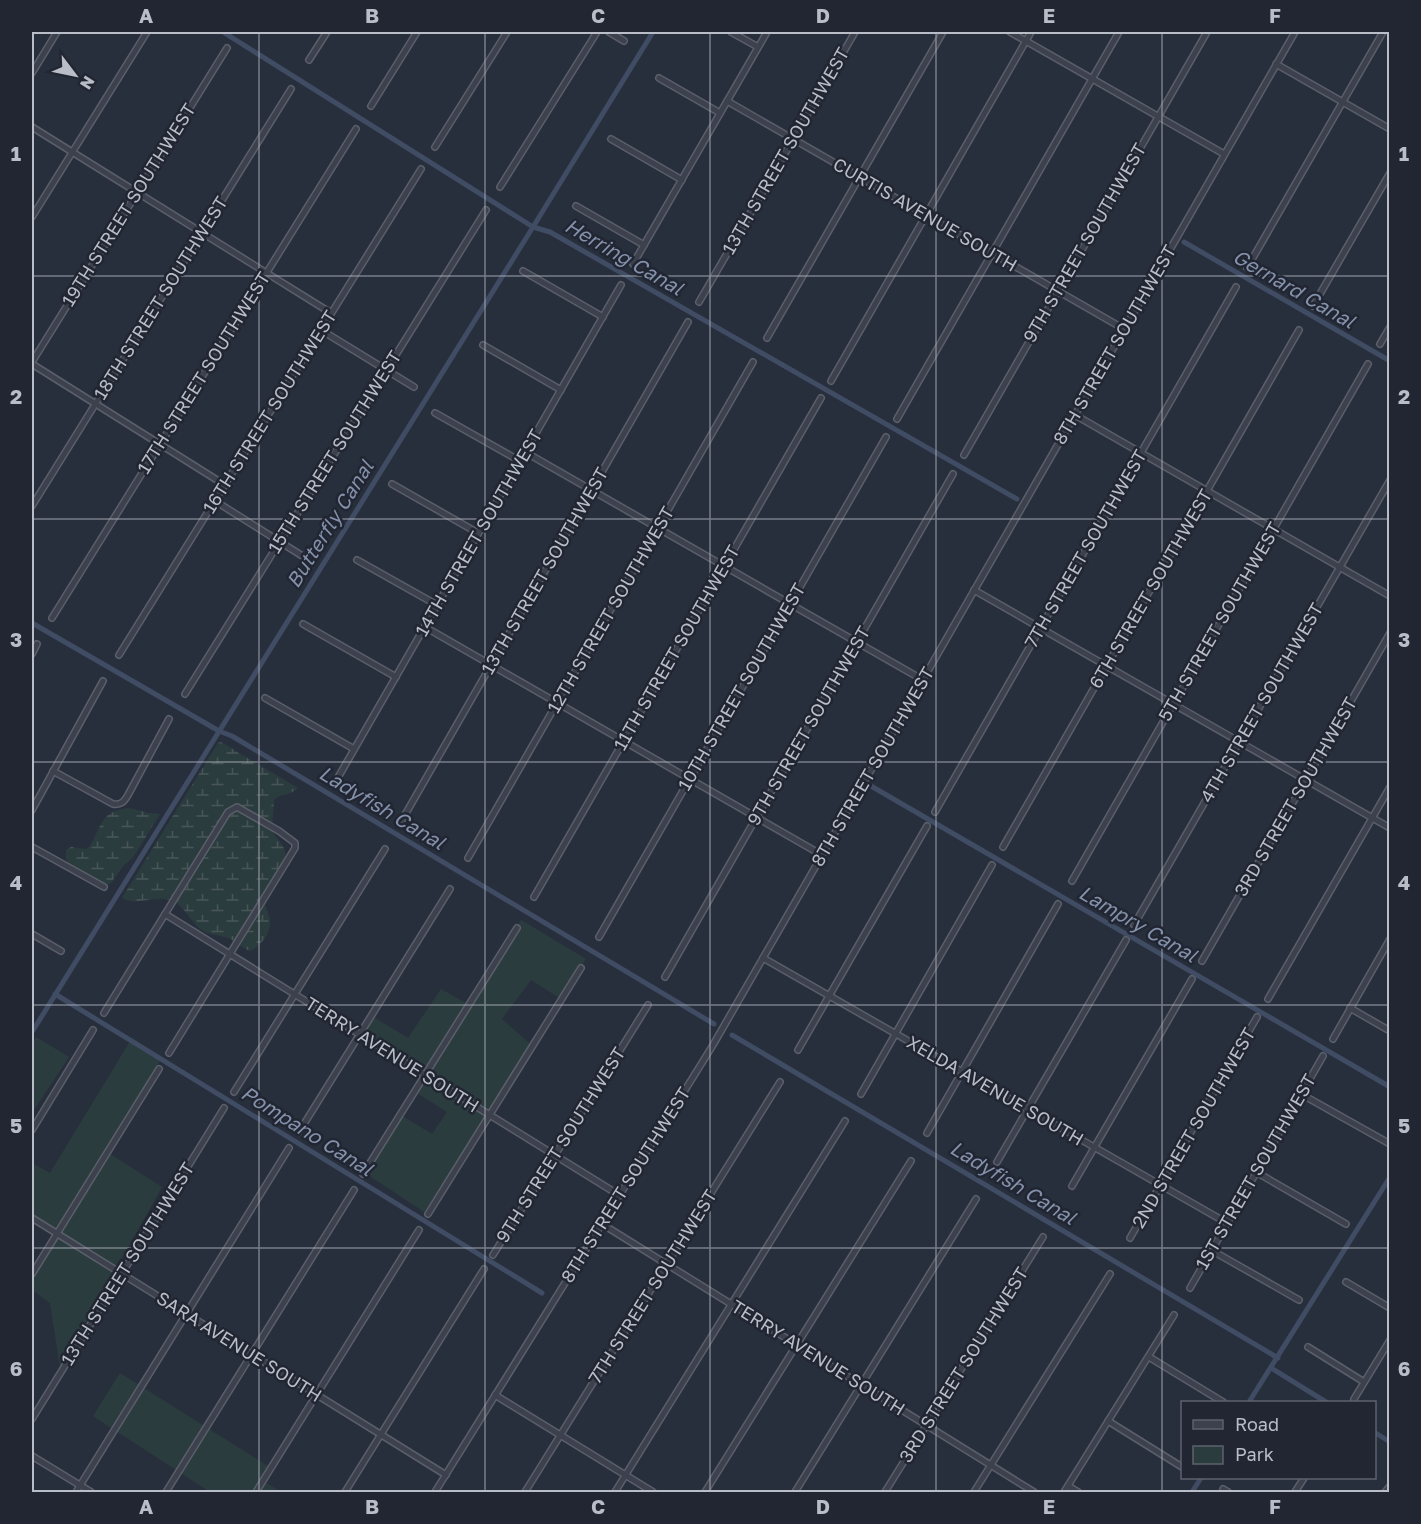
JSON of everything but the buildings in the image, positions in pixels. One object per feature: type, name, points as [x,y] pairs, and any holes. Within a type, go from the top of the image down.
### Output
[{"type":"street","points":[[32,73],[57,32]]},
{"type":"street","points":[[32,217],[147,32]]},
{"type":"street","points":[[309,60],[327,32]]},
{"type":"street","points":[[371,106],[417,32]]},
{"type":"street","points":[[435,147],[507,32]]},
{"type":"street","points":[[500,187],[597,32]]},
{"type":"street","points":[[609,32],[624,41]]},
{"type":"street","points":[[731,32],[758,47]]},
{"type":"street","points":[[633,264],[767,32]]},
{"type":"street","name":"13TH STREET SOUTHWEST","points":[[699,302],[855,32]]},
{"type":"street","points":[[767,338],[942,32]]},
{"type":"street","points":[[1010,32],[1224,154]]},
{"type":"street","points":[[831,381],[1031,32]]},
{"type":"street","points":[[897,419],[1119,32]]},
{"type":"street","name":"9TH STREET SOUTHWEST","points":[[964,455],[1207,32]]},
{"type":"street","name":"8TH STREET SOUTHWEST","points":[[435,1492],[713,1045],[1295,32]]},
{"type":"street","points":[[1247,268],[1383,32]]},
{"type":"street","name":"19TH STREET SOUTHWEST","points":[[32,363],[227,48]]},
{"type":"street","points":[[1276,64],[1389,129]]},
{"type":"street","points":[[659,78],[720,113]]},
{"type":"street","name":"18TH STREET SOUTHWEST","points":[[32,506],[291,89]]},
{"type":"street","name":"CURTIS AVENUE SOUTH","points":[[727,101],[1124,329]]},
{"type":"street","points":[[32,127],[331,314]]},
{"type":"street","name":"17TH STREET SOUTHWEST","points":[[52,618],[356,129]]},
{"type":"street","points":[[611,139],[682,180]]},
{"type":"street","name":"16TH STREET SOUTHWEST","points":[[119,655],[421,169]]},
{"type":"street","points":[[1313,306],[1389,173]]},
{"type":"street","points":[[576,206],[644,245]]},
{"type":"street","name":"15TH STREET SOUTHWEST","points":[[185,694],[486,210]]},
{"type":"street","points":[[523,271],[603,318]]},
{"type":"street","name":"14TH STREET SOUTHWEST","points":[[336,781],[621,285]]},
{"type":"street","name":"7TH STREET SOUTHWEST","points":[[935,812],[1236,287]]},
{"type":"street","name":"13TH STREET SOUTHWEST","points":[[402,820],[687,322]]},
{"type":"street","points":[[1380,344],[1389,327]]},
{"type":"street","points":[[321,330],[414,387]]},
{"type":"street","name":"6TH STREET SOUTHWEST","points":[[1003,847],[1299,330]]},
{"type":"street","points":[[483,345],[561,390]]},
{"type":"street","name":"12TH STREET SOUTHWEST","points":[[468,858],[753,362]]},
{"type":"street","points":[[32,363],[225,485]]},
{"type":"street","name":"5TH STREET SOUTHWEST","points":[[1072,881],[1368,364]]},
{"type":"street","name":"11TH STREET SOUTHWEST","points":[[534,897],[820,398]]},
{"type":"street","points":[[435,413],[520,461]]},
{"type":"street","points":[[1075,415],[1389,596]]},
{"type":"street","name":"10TH STREET SOUTHWEST","points":[[599,938],[886,437]]},
{"type":"street","points":[[525,452],[922,680]]},
{"type":"street","name":"9TH STREET SOUTHWEST","points":[[664,977],[953,474]]},
{"type":"street","name":"4TH STREET SOUTHWEST","points":[[1134,925],[1389,480]]},
{"type":"street","points":[[392,484],[478,533]]},
{"type":"street","points":[[215,501],[304,557]]},
{"type":"street","points":[[357,560],[437,605]]},
{"type":"street","points":[[974,590],[1389,828]]},
{"type":"street","points":[[303,624],[396,677]]},
{"type":"street","points":[[425,627],[822,855]]},
{"type":"street","name":"3RD STREET SOUTHWEST","points":[[1202,961],[1389,633]]},
{"type":"street","points":[[32,654],[37,644]]},
{"type":"street","points":[[32,810],[103,681]]},
{"type":"street","points":[[265,698],[354,749]]},
{"type":"street","points":[[53,771],[113,804],[119,804],[124,801],[169,719]]},
{"type":"street","points":[[1268,999],[1389,787]]},
{"type":"street","points":[[104,1013],[228,812],[237,807],[279,831],[295,843],[296,848],[169,1053]]},
{"type":"street","points":[[798,1050],[927,826]]},
{"type":"street","points":[[32,847],[104,887]]},
{"type":"street","points":[[234,1092],[385,849]]},
{"type":"street","points":[[861,1094],[992,865]]},
{"type":"street","points":[[299,1132],[450,889]]},
{"type":"street","points":[[927,1132],[1058,904]]},
{"type":"street","name":"TERRY AVENUE SOUTH","points":[[165,914],[619,1196]]},
{"type":"street","points":[[363,1174],[517,928]]},
{"type":"street","points":[[32,934],[61,951]]},
{"type":"street","points":[[998,1162],[1126,940]]},
{"type":"street","points":[[1333,1039],[1389,941]]},
{"type":"street","name":"XELDA AVENUE SOUTH","points":[[763,958],[1227,1223]]},
{"type":"street","points":[[428,1214],[581,968]]},
{"type":"street","points":[[1072,1186],[1192,979]]},
{"type":"street","name":"9TH STREET SOUTHWEST","points":[[493,1255],[648,1005]]},
{"type":"street","points":[[1350,1008],[1389,1031]]},
{"type":"street","name":"2ND STREET SOUTHWEST","points":[[1130,1238],[1257,1017]]},
{"type":"street","points":[[32,1130],[93,1030]]},
{"type":"street","name":"1ST STREET SOUTHWEST","points":[[1190,1288],[1323,1056]]},
{"type":"street","points":[[32,1274],[159,1069]]},
{"type":"street","name":"7TH STREET SOUTHWEST","points":[[525,1492],[780,1082]]},
{"type":"street","points":[[1301,1094],[1389,1144]]},
{"type":"street","name":"13TH STREET SOUTHWEST","points":[[32,1419],[224,1108]]},
{"type":"street","points":[[615,1492],[845,1121]]},
{"type":"street","points":[[76,1492],[289,1148]]},
{"type":"street","points":[[705,1492],[911,1161]]},
{"type":"street","points":[[1256,1172],[1346,1224]]},
{"type":"street","points":[[166,1492],[354,1190]]},
{"type":"street","points":[[795,1492],[976,1199]]},
{"type":"street","name":"SARA AVENUE SOUTH","points":[[32,1218],[446,1475]]},
{"type":"street","name":"TERRY AVENUE SOUTH","points":[[602,1224],[1034,1492]]},
{"type":"street","points":[[256,1492],[419,1230]]},
{"type":"street","name":"3RD STREET SOUTHWEST","points":[[885,1492],[1043,1236]]},
{"type":"street","points":[[1211,1251],[1299,1300]]},
{"type":"street","points":[[345,1492],[484,1269]]},
{"type":"street","points":[[974,1492],[1110,1274]]},
{"type":"street","points":[[1346,1282],[1389,1308]]},
{"type":"street","points":[[1064,1492],[1174,1315]]},
{"type":"street","points":[[1354,1399],[1389,1340]]},
{"type":"street","points":[[1308,1347],[1364,1382]]},
{"type":"street","points":[[1149,1357],[1221,1401]]},
{"type":"street","points":[[495,1395],[653,1492]]},
{"type":"street","points":[[1108,1421],[1181,1466]]},
{"type":"street","points":[[32,1456],[91,1492]]},
{"type":"street","points":[[1295,1492],[1303,1479]]},
{"type":"street","points":[[1068,1486],[1078,1492]]},
{"type":"street","points":[[1385,1492],[1389,1486]]},
{"type":"green space","points":[[221,742],[298,788],[274,800],[272,830],[283,846],[285,857],[266,898],[265,905],[270,921],[269,930],[261,942],[250,951],[230,939],[203,931],[173,901],[160,899],[134,901],[122,898],[218,743]]},
{"type":"green space","points":[[128,808],[160,814],[134,856],[123,866],[111,883],[105,885],[71,866],[66,859],[66,850],[71,847],[87,849],[108,815]]},
{"type":"green space","points":[[521,920],[586,959],[561,999],[531,980],[502,1019],[534,1047],[424,1212],[362,1171],[399,1114],[432,1134],[447,1112],[415,1092],[426,1076],[358,1034],[372,1016],[408,1038],[441,989],[468,1004]]},
{"type":"green space","points":[[36,1037],[69,1057],[32,1113],[32,1043]]},
{"type":"green space","points":[[132,1038],[162,1057],[107,1152],[162,1187],[60,1368],[50,1303],[32,1290],[32,1277],[56,1237],[32,1222],[32,1163],[50,1173]]},
{"type":"green space","points":[[120,1373],[271,1468],[263,1481],[281,1492],[210,1492],[93,1416]]},
{"type":"waterway","name":"Herring Canal","points":[[223,32],[533,227],[550,232],[1017,499]]},
{"type":"waterway","name":"Butterfly Canal","points":[[32,1032],[653,32]]},
{"type":"waterway","name":"Gernard Canal","points":[[1184,242],[1390,361]]},
{"type":"waterway","name":"Ladyfish Canal","points":[[32,623],[219,731],[232,736],[714,1024]]},
{"type":"waterway","name":"Lampry Canal","points":[[871,786],[1390,1087]]},
{"type":"waterway","name":"Pompano Canal","points":[[55,994],[542,1293]]},
{"type":"waterway","name":"Ladyfish Canal","points":[[732,1035],[1278,1358]]},
{"type":"waterway","points":[[1250,1401],[1390,1177]]},
{"type":"waterway","name":"Ladyfish Canal","points":[[1271,1368],[1324,1401]]},
{"type":"waterway","name":"Ladyfish Canal","points":[[1376,1433],[1390,1442]]},
{"type":"waterway","points":[[1192,1492],[1200,1479]]}]
